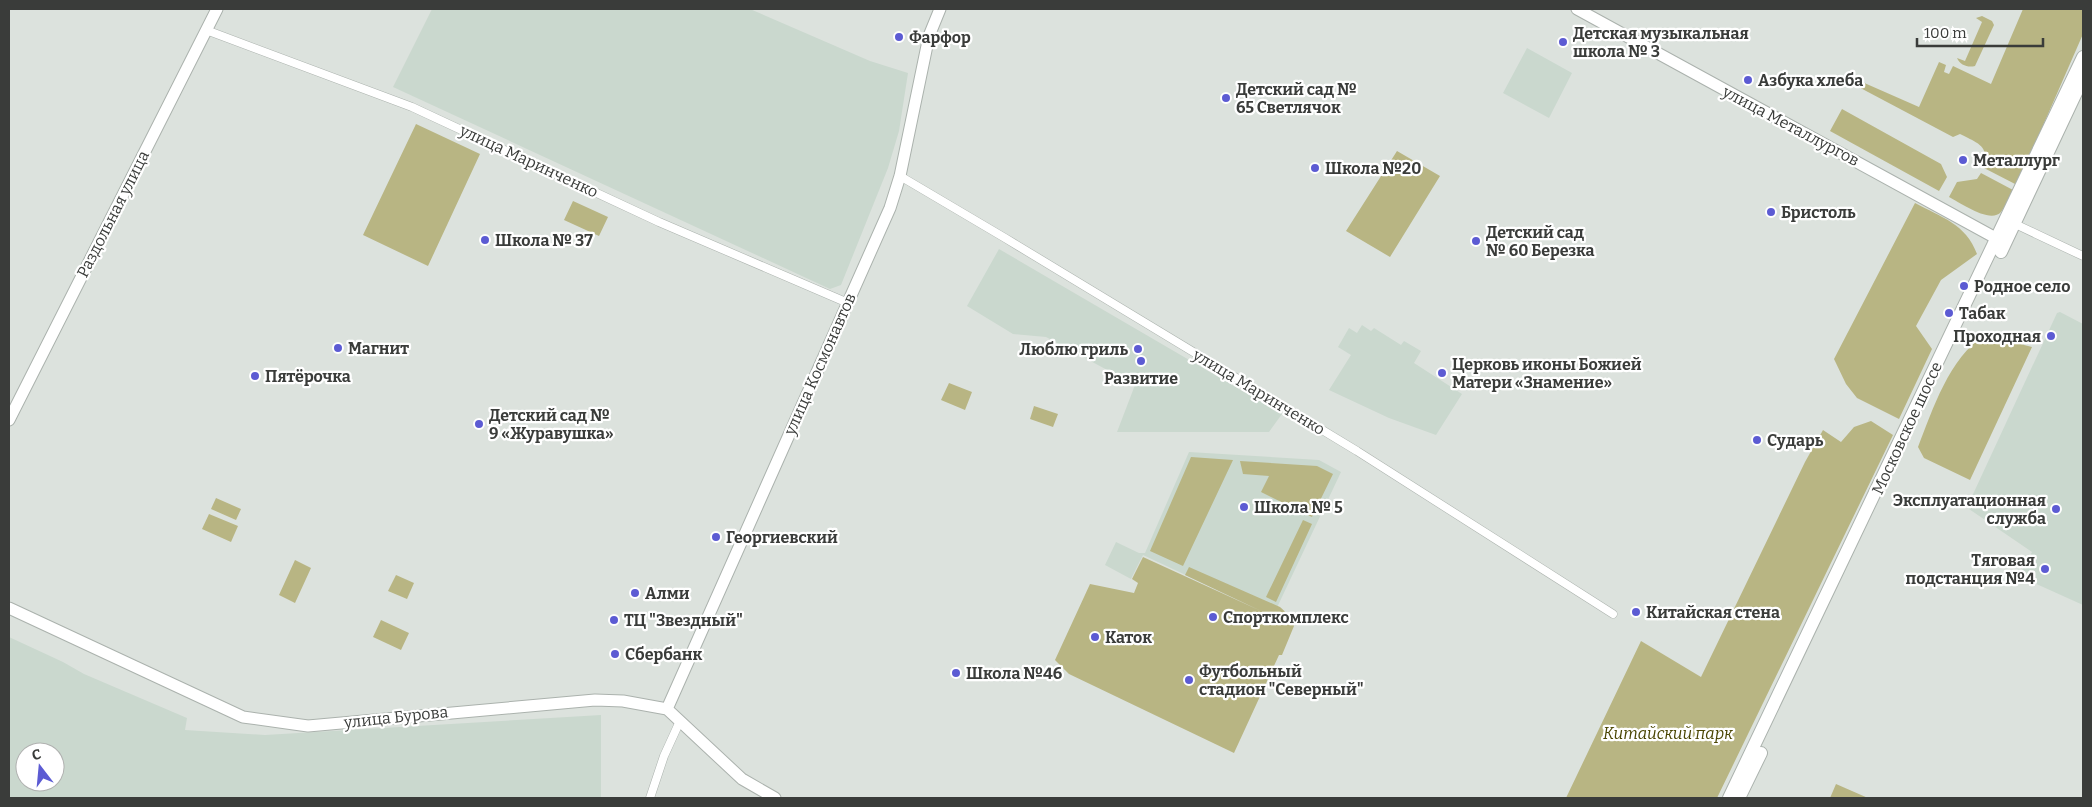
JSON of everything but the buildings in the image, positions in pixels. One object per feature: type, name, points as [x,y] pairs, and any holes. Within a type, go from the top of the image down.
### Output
[{"type":"main road","name":"Раздольная улица","points":[[9,420],[217,9]]},
{"type":"main road","name":"улица Космонавтов","points":[[667,709],[890,208],[900,176],[929,36],[940,9]]},
{"type":"main road","name":"улица Металлургов","points":[[1577,9],[2001,241]]},
{"type":"main road","name":"Московское шоссе","points":[[1740,798],[2010,222],[2083,57]]},
{"type":"main road","name":"Московское шоссе","points":[[2010,222],[2083,78]]},
{"type":"main road","name":"Московское шоссе","points":[[1730,798],[2001,241]]},
{"type":"main road","name":"улица Бурова","points":[[9,608],[243,717],[308,726],[595,700],[622,700],[667,709]]},
{"type":"main road","points":[[667,709],[742,779],[775,798]]},
{"type":"street","name":"улица Маринченко","points":[[206,30],[412,107],[659,222],[848,303]]},
{"type":"street","name":"улица Маринченко","points":[[900,176],[1006,238],[1357,451],[1613,614]]},
{"type":"street","points":[[2010,222],[2083,256]]},
{"type":"street","points":[[650,798],[664,756],[680,721]]},
{"type":"shaded area","points":[[432,9],[750,9],[870,61],[908,73],[899,131],[888,168],[841,285],[830,289],[393,87]]},
{"type":"shaded area","points":[[1527,48],[1572,73],[1549,118],[1503,93]]},
{"type":"shaded area","name":"Развитие","points":[[999,249],[1282,414],[1269,432],[1117,432],[1135,385],[1046,337],[1013,334],[967,306]]},
{"type":"shaded area","points":[[2060,312],[2083,324],[2083,605],[2019,576],[2032,552],[1969,509],[1968,505],[2057,313]]},
{"type":"shaded area","points":[[1362,325],[1371,331],[1374,328],[1401,345],[1404,341],[1421,351],[1414,363],[1462,394],[1436,435],[1389,418],[1329,390],[1351,355],[1338,347],[1349,328],[1357,333]]},
{"type":"shaded area","name":"Школа № 5","points":[[1189,452],[1319,460],[1341,472],[1273,616],[1143,555],[1131,579],[1105,565],[1116,542],[1139,553],[1145,553]]},
{"type":"shaded area","points":[[9,637],[84,674],[187,718],[185,730],[265,735],[601,715],[601,798],[9,798]]},
{"type":"green space","points":[[2023,9],[2083,9],[2083,34],[2017,185],[1984,168],[1984,150],[1977,143],[1960,134],[1953,137],[1851,83],[1853,78],[1919,107],[1939,62],[1946,65],[1944,72],[1949,74],[1953,66],[1991,84]]},
{"type":"green space","points":[[1982,16],[1992,21],[1994,25],[1975,66],[1970,67],[1960,62],[1957,58],[1965,61],[1982,22],[1976,18]]},
{"type":"green space","points":[[1842,109],[1941,164],[1947,177],[1939,191],[1830,131]]},
{"type":"green space","points":[[416,124],[480,154],[428,266],[363,235]]},
{"type":"green space","points":[[1397,151],[1440,176],[1390,257],[1346,231]]},
{"type":"green space","points":[[1981,173],[2013,190],[2003,210],[1996,215],[1990,216],[1975,211],[1949,197],[1957,182],[1977,179]]},
{"type":"green space","points":[[573,201],[608,217],[599,236],[564,220]]},
{"type":"green space","points":[[1915,203],[1952,222],[1966,235],[1977,254],[1941,280],[1916,326],[1932,349],[1899,419],[1857,398],[1846,384],[1834,359]]},
{"type":"green space","points":[[1985,335],[2032,347],[1970,480],[1924,458],[1918,447],[1936,401],[1952,371],[1972,345]]},
{"type":"green space","points":[[949,383],[972,392],[965,410],[941,400]]},
{"type":"green space","points":[[1034,406],[1058,414],[1053,427],[1030,419]]},
{"type":"green space","name":"Китайский парк","points":[[1871,421],[1893,435],[1717,798],[1566,798],[1641,641],[1701,677],[1805,462],[1823,430],[1841,442],[1854,427]]},
{"type":"green space","points":[[1191,457],[1233,460],[1183,566],[1150,551]]},
{"type":"green space","points":[[1240,461],[1317,466],[1333,474],[1312,517],[1261,492],[1269,476],[1243,474]]},
{"type":"green space","points":[[216,498],[241,509],[236,520],[211,509]]},
{"type":"green space","points":[[209,514],[238,526],[231,542],[202,529]]},
{"type":"green space","points":[[1303,520],[1312,524],[1276,602],[1266,597]]},
{"type":"green space","points":[[1143,557],[1261,611],[1185,575],[1189,567],[1280,607],[1291,617],[1294,626],[1282,655],[1279,655],[1234,753],[1069,674],[1055,660],[1090,584],[1134,593],[1138,583],[1132,579]]},
{"type":"green space","points":[[295,560],[311,568],[295,603],[279,595]]},
{"type":"green space","points":[[396,575],[414,583],[407,599],[388,591]]},
{"type":"green space","points":[[381,620],[409,633],[401,650],[373,637]]},
{"type":"green space","points":[[1836,784],[1868,798],[1830,798]]},
{"type":"place","name":"Фарфор","points":[[899,37]]},
{"type":"place","name":"Детская музыкальная школа № 3","points":[[1563,42]]},
{"type":"place","name":"Азбука хлеба","points":[[1748,80]]},
{"type":"place","name":"Детский сад № 65 Светлячок","points":[[1226,98]]},
{"type":"place","name":"Металлург","points":[[1963,160]]},
{"type":"place","name":"Школа №20","points":[[1315,168]]},
{"type":"place","name":"Бристоль","points":[[1771,212]]},
{"type":"place","name":"Школа № 37","points":[[485,240]]},
{"type":"place","name":"Детский сад № 60 Березка","points":[[1476,241]]},
{"type":"place","name":"Родное село","points":[[1964,286]]},
{"type":"place","name":"Табак","points":[[1949,313]]},
{"type":"place","name":"Проходная","points":[[2051,336]]},
{"type":"place","name":"Магнит","points":[[338,348]]},
{"type":"place","name":"Люблю гриль","points":[[1138,349]]},
{"type":"place","name":"Развитие","points":[[1141,361]]},
{"type":"place","name":"Церковь иконы Божией Матери «Знамение»","points":[[1442,373]]},
{"type":"place","name":"Пятёрочка","points":[[255,376]]},
{"type":"place","name":"Детский сад № 9 «Журавушка»","points":[[479,424]]},
{"type":"place","name":"Сударь","points":[[1757,440]]},
{"type":"place","name":"Школа № 5","points":[[1244,507]]},
{"type":"place","name":"Эксплуатационная служба","points":[[2056,509]]},
{"type":"place","name":"Георгиевский","points":[[716,537]]},
{"type":"place","name":"Тяговая подстанция №4","points":[[2045,569]]},
{"type":"place","name":"Алми","points":[[635,593]]},
{"type":"place","name":"Китайская стена","points":[[1636,612]]},
{"type":"place","name":"Спорткомплекс","points":[[1213,617]]},
{"type":"place","name":"ТЦ \"Звездный\"","points":[[614,620]]},
{"type":"place","name":"Каток","points":[[1095,637]]},
{"type":"place","name":"Сбербанк","points":[[615,654]]},
{"type":"place","name":"Школа №46","points":[[956,673]]},
{"type":"place","name":"Футбольный стадион \"Северный\"","points":[[1189,680]]}]
